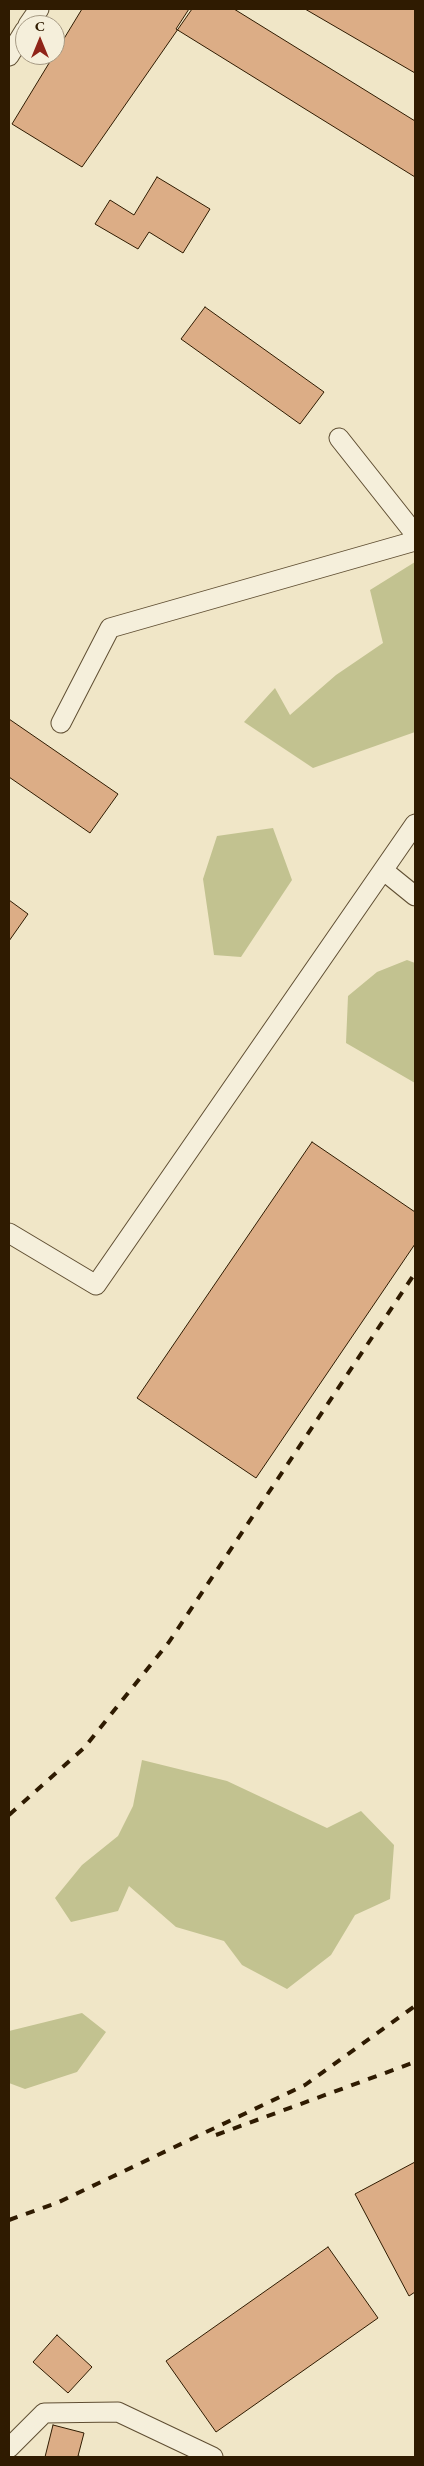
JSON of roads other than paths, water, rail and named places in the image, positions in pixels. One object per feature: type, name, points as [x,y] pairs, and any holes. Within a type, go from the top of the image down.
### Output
[{"type":"lane","points":[[339,438],[415,534]]},
{"type":"lane","points":[[61,723],[110,628],[415,541]]},
{"type":"lane","points":[[9,1233],[96,1285],[415,824]]},
{"type":"lane","points":[[383,870],[415,896]]},
{"type":"lane","points":[[9,2448],[44,2413],[118,2412],[213,2457]]},
{"type":"railway","points":[[9,1815],[84,1748],[169,1642],[415,1273]]},
{"type":"railway","points":[[9,2220],[59,2202],[305,2085],[415,2006]]},
{"type":"railway","points":[[216,2135],[415,2062]]}]
